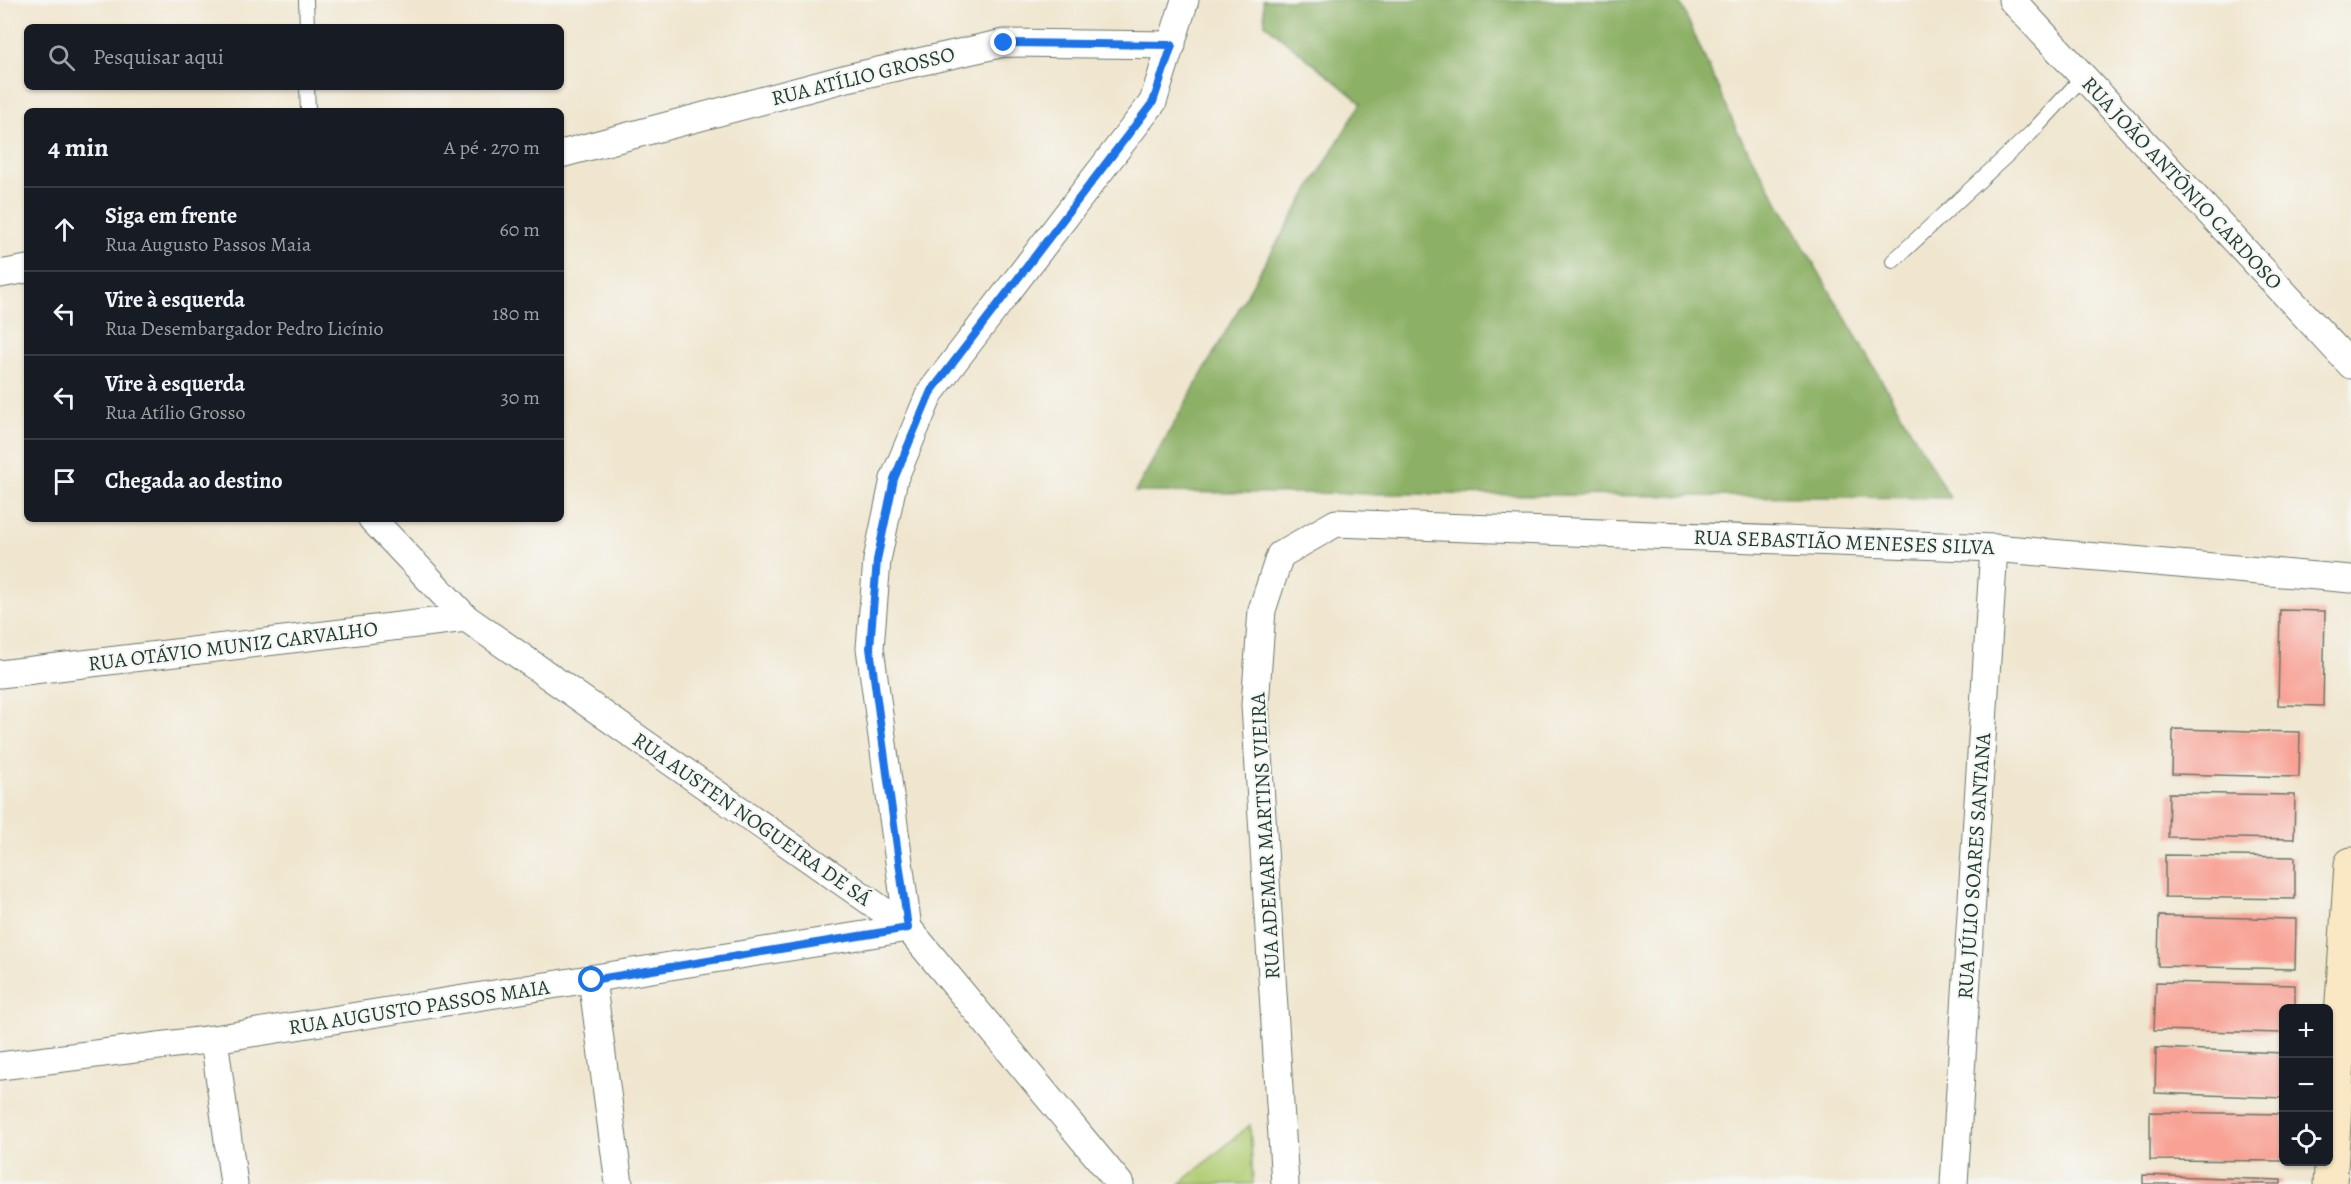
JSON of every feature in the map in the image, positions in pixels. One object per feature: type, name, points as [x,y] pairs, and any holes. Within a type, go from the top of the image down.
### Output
[{"type":"street","points":[[908,928],[870,648],[877,560],[894,479],[930,393],[1153,102],[1185,0]]},
{"type":"street","name":"RUA JOÃO ANTÔNIO CARDOSO","points":[[2012,0],[2351,365]]},
{"type":"street","name":"RUA ATÍLIO GROSSO","points":[[564,153],[847,78],[1004,43],[1172,45]]},
{"type":"street","points":[[0,274],[24,270]]},
{"type":"street","name":"RUA AUSTEN NOGUEIRA DE SÁ","points":[[375,522],[466,618],[908,928],[1120,1184]]},
{"type":"street","name":"RUA SEBASTIÃO MENESES SILVA","points":[[1336,523],[1994,548],[2351,579]]},
{"type":"street","name":"RUA ADEMAR MARTINS VIEIRA","points":[[1285,1184],[1256,693],[1262,610],[1280,555],[1336,523]]},
{"type":"street","name":"RUA JÚLIO SOARES SANTANA","points":[[1954,1184],[1994,548]]},
{"type":"street","name":"RUA OTÁVIO MUNIZ CARVALHO","points":[[0,674],[466,618]]},
{"type":"street","points":[[2330,1184],[2351,864]]},
{"type":"street","name":"RUA AUGUSTO PASSOS MAIA","points":[[0,1066],[214,1040],[908,928]]},
{"type":"street","points":[[592,980],[619,1184]]},
{"type":"street","points":[[214,1040],[234,1184]]},
{"type":"lane","points":[[306,0],[307,24]]},
{"type":"lane","points":[[1893,261],[2031,133],[2083,77]]},
{"type":"lane","points":[[307,90],[308,108]]},
{"type":"green space","points":[[1263,0],[1679,0],[1738,133],[1950,498],[1135,492],[1262,268],[1361,103],[1265,24]]},
{"type":"green space","points":[[1250,1125],[1253,1184],[1180,1184]]},
{"type":"building","points":[[2280,610],[2325,611],[2323,706],[2278,705]]},
{"type":"building","points":[[2173,729],[2300,732],[2299,777],[2172,774]]},
{"type":"building","points":[[2169,793],[2295,795],[2294,839],[2168,837]]},
{"type":"building","points":[[2165,855],[2295,857],[2295,899],[2165,897]]},
{"type":"building","points":[[2159,916],[2296,919],[2295,969],[2158,966]]},
{"type":"building","points":[[2156,982],[2295,985],[2295,1004],[2279,1004],[2279,1033],[2154,1030]]},
{"type":"building","points":[[2156,1048],[2279,1053],[2279,1098],[2155,1093]]},
{"type":"building","points":[[2150,1112],[2279,1114],[2279,1161],[2150,1160]]},
{"type":"building","points":[[2143,1175],[2281,1180],[2281,1184],[2143,1184]]},
{"type":"route","points":[[592,980],[908,928],[870,648],[877,560],[894,479],[930,393],[1153,102],[1172,45],[1004,43]]}]
